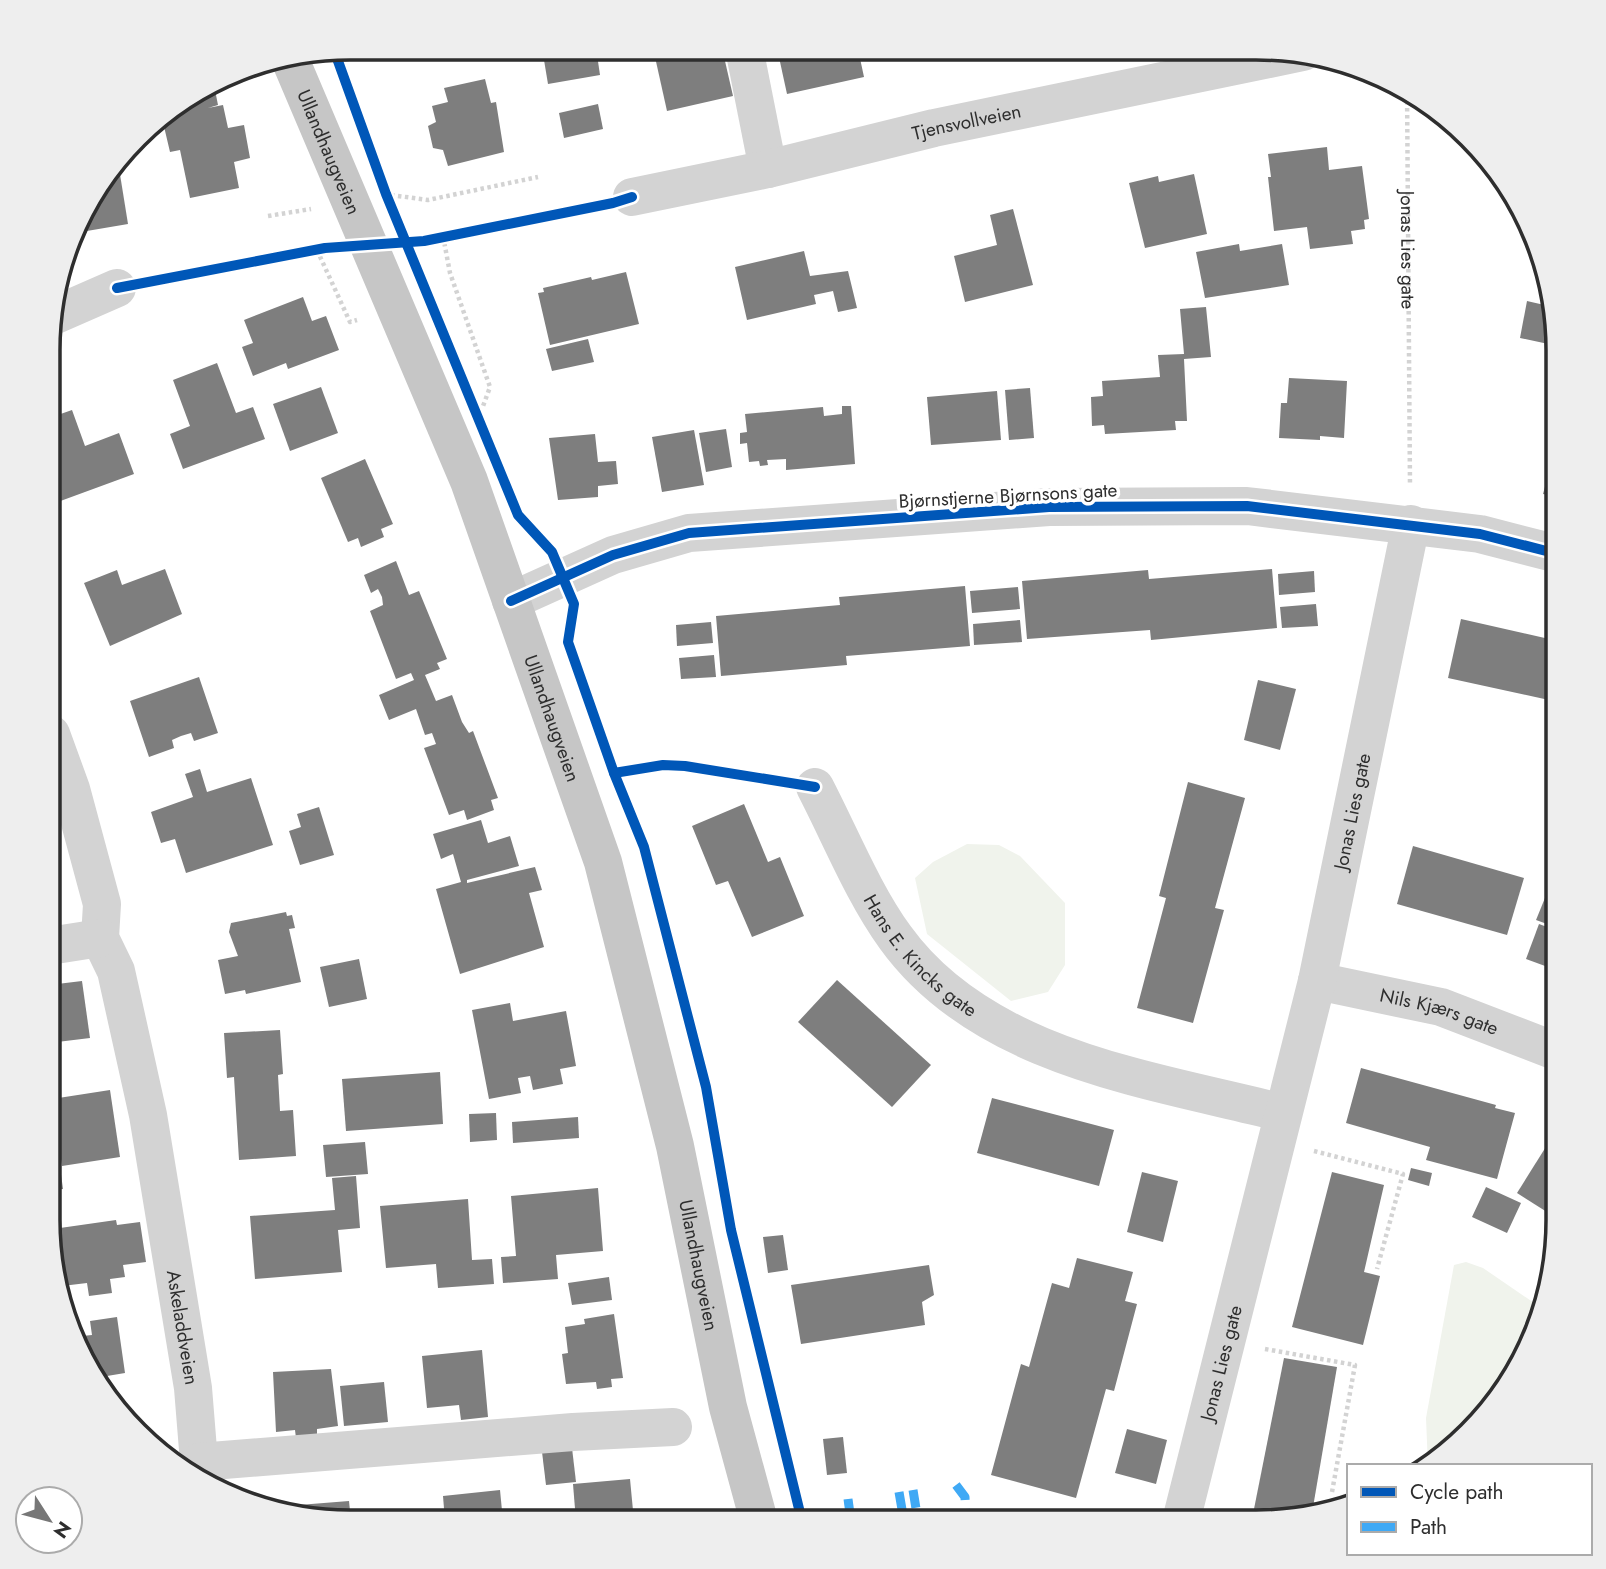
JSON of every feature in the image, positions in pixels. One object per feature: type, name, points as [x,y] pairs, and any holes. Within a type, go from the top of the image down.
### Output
[{"type":"main road","name":"Ullandhaugveien","points":[[292,65],[469,481],[603,862],[675,1146],[728,1407],[756,1510]]},
{"type":"main road","name":"Ullandhaugveien","points":[[728,1407],[730,1510]]},
{"type":"street","points":[[746,60],[768,169]]},
{"type":"street","name":"Tjensvollveien","points":[[632,197],[1252,60]]},
{"type":"street","points":[[62,312],[117,288]]},
{"type":"street","name":"Bjørnstjerne Bjørnsons gate","points":[[511,601],[613,555],[689,533],[1049,507],[1247,506],[1480,534],[1546,551]]},
{"type":"street","name":"Jonas Lies gate","points":[[1184,1510],[1317,981],[1411,524]]},
{"type":"street","name":"Askeladdveien","points":[[60,759],[71,789],[102,904],[100,938],[116,971],[148,1115],[181,1301],[198,1467]]},
{"type":"street","name":"Hans E. Kincks gate","points":[[815,787],[894,936],[925,971],[993,1024],[1089,1064],[1280,1127]]},
{"type":"street","points":[[60,944],[100,938]]},
{"type":"street","name":"Nils Kjærs gate","points":[[1317,981],[1441,1007],[1546,1047]]},
{"type":"street","name":"Askeladdveien","points":[[199,1468],[573,1432],[673,1427]]},
{"type":"path","points":[[387,194],[428,200],[538,177]]},
{"type":"path","points":[[382,181],[392,207]]},
{"type":"path","points":[[268,216],[319,207]]},
{"type":"path","points":[[455,234],[438,237],[489,387],[478,421]]},
{"type":"path","points":[[303,252],[321,249],[350,322],[363,318]]},
{"type":"path","points":[[473,408],[478,421]]},
{"type":"path","points":[[1280,1127],[1403,1174],[1377,1269]]},
{"type":"path","points":[[1263,1349],[1354,1364],[1332,1492]]},
{"type":"shaded area","points":[[967,844],[999,845],[1020,856],[1065,903],[1065,965],[1048,992],[1011,1001],[927,934],[915,878],[933,862]]},
{"type":"shaded area","points":[[1466,1262],[1483,1268],[1534,1303],[1517,1348],[1498,1381],[1462,1425],[1428,1454],[1426,1418],[1454,1265]]},
{"type":"building","points":[[544,60],[598,60],[600,75],[548,84]]},
{"type":"building","points":[[656,60],[725,60],[733,96],[667,111]]},
{"type":"building","points":[[780,60],[860,60],[864,77],[787,94]]},
{"type":"building","points":[[485,79],[491,103],[496,102],[504,152],[448,166],[443,150],[433,148],[428,126],[436,122],[432,106],[448,102],[444,88]]},
{"type":"building","points":[[215,92],[218,105],[208,108],[223,105],[228,128],[244,125],[250,158],[234,162],[239,188],[190,198],[180,150],[170,152],[164,126]]},
{"type":"building","points":[[598,104],[603,129],[564,138],[559,113]]},
{"type":"building","points":[[1327,147],[1329,170],[1362,166],[1369,219],[1364,220],[1365,229],[1351,231],[1353,244],[1310,249],[1307,227],[1274,231],[1268,154]]},
{"type":"building","points":[[120,172],[128,224],[85,231],[98,204]]},
{"type":"building","points":[[1194,174],[1207,234],[1145,248],[1129,183],[1158,176],[1159,182]]},
{"type":"building","points":[[1013,209],[1033,285],[965,302],[954,256],[997,245],[990,215]]},
{"type":"building","points":[[1239,244],[1240,251],[1282,244],[1289,285],[1205,298],[1196,252]]},
{"type":"building","points":[[804,251],[810,276],[848,271],[857,308],[838,312],[833,291],[814,295],[816,304],[747,320],[735,267]]},
{"type":"building","points":[[626,272],[639,324],[550,345],[538,293],[544,292],[543,288]]},
{"type":"building","points":[[303,297],[312,321],[326,316],[339,350],[288,369],[286,363],[253,376],[242,347],[253,343],[244,320]]},
{"type":"building","points":[[1527,301],[1543,305],[1546,344],[1520,338]]},
{"type":"building","points":[[1206,307],[1211,357],[1184,359],[1187,421],[1175,421],[1176,430],[1105,434],[1104,425],[1092,426],[1091,397],[1103,396],[1102,381],[1160,377],[1158,355],[1184,354],[1180,309]]},
{"type":"building","points":[[588,339],[594,362],[552,371],[546,349]]},
{"type":"building","points":[[217,363],[236,413],[253,407],[265,439],[183,469],[170,434],[190,426],[173,380]]},
{"type":"building","points":[[1289,378],[1347,381],[1344,438],[1279,438],[1281,403],[1287,403]]},
{"type":"building","points":[[321,387],[338,433],[290,451],[273,404]]},
{"type":"building","points":[[1030,388],[1034,438],[1009,440],[1005,390]]},
{"type":"building","points":[[997,391],[1001,440],[931,445],[927,397]]},
{"type":"building","points":[[842,406],[851,406],[855,464],[786,470],[786,459],[767,460],[768,465],[760,466],[759,461],[749,462],[747,443],[740,444],[740,433],[747,432],[745,414],[823,407],[824,416],[842,414]]},
{"type":"building","points":[[72,410],[85,446],[119,433],[134,474],[60,501],[60,414]]},
{"type":"building","points":[[726,429],[732,467],[706,472],[699,433]]},
{"type":"building","points":[[694,430],[704,485],[662,492],[652,437]]},
{"type":"building","points":[[595,434],[598,462],[616,461],[618,484],[598,486],[598,497],[558,500],[549,438]]},
{"type":"building","points":[[365,459],[393,524],[381,529],[384,537],[361,547],[358,538],[348,542],[321,478]]},
{"type":"building","points":[[396,561],[409,595],[419,591],[447,659],[437,663],[440,669],[425,675],[436,701],[452,695],[462,722],[469,733],[473,731],[498,798],[491,800],[494,810],[467,820],[464,810],[449,815],[424,748],[436,744],[432,733],[425,735],[416,709],[389,720],[379,695],[414,680],[411,673],[396,679],[370,611],[383,605],[382,597],[378,589],[371,593],[364,575]]},
{"type":"building","points":[[165,569],[182,614],[110,646],[84,583],[117,570],[122,585]]},
{"type":"building","points":[[1272,569],[1277,628],[1151,640],[1150,630],[1027,639],[1022,581],[1148,570],[1149,579]]},
{"type":"building","points":[[1314,571],[1315,592],[1279,595],[1278,574]]},
{"type":"building","points":[[965,586],[970,646],[846,656],[847,665],[721,676],[716,616],[840,605],[839,597]]},
{"type":"building","points":[[1018,587],[1020,609],[972,613],[970,591]]},
{"type":"building","points":[[1316,604],[1318,626],[1282,628],[1280,607]]},
{"type":"building","points":[[1461,619],[1546,638],[1546,699],[1448,678]]},
{"type":"building","points":[[1020,620],[1022,642],[974,645],[973,624]]},
{"type":"building","points":[[711,622],[713,643],[677,646],[676,625]]},
{"type":"building","points":[[714,655],[716,677],[681,679],[679,658]]},
{"type":"building","points":[[199,677],[218,733],[194,741],[191,733],[181,736],[172,740],[174,748],[149,757],[130,701]]},
{"type":"building","points":[[1258,680],[1296,689],[1280,750],[1244,740]]},
{"type":"building","points":[[200,769],[207,792],[251,778],[273,845],[186,873],[175,839],[161,843],[151,812],[193,797],[185,774]]},
{"type":"building","points":[[1188,782],[1245,798],[1215,908],[1224,910],[1193,1023],[1137,1008],[1166,898],[1159,896]]},
{"type":"building","points":[[744,804],[768,862],[780,857],[804,916],[752,937],[728,881],[716,885],[692,826]]},
{"type":"building","points":[[319,807],[334,855],[300,865],[289,831],[301,827],[297,814]]},
{"type":"building","points":[[481,820],[488,843],[510,836],[519,866],[467,880],[467,883],[535,867],[542,890],[529,893],[544,947],[460,974],[436,889],[461,882],[453,854],[441,859],[433,834]]},
{"type":"building","points":[[1413,846],[1524,878],[1507,935],[1397,904]]},
{"type":"building","points":[[1546,895],[1546,924],[1536,920]]},
{"type":"building","points":[[286,912],[287,916],[292,915],[295,928],[289,929],[301,982],[246,994],[245,990],[225,994],[218,960],[238,956],[229,932],[231,923]]},
{"type":"building","points":[[1539,924],[1546,927],[1546,966],[1526,959]]},
{"type":"building","points":[[359,959],[367,999],[329,1007],[320,967]]},
{"type":"building","points":[[837,980],[931,1065],[892,1107],[798,1022]]},
{"type":"building","points":[[82,981],[90,1038],[60,1042],[60,984]]},
{"type":"building","points":[[510,1003],[513,1021],[566,1011],[576,1066],[560,1069],[563,1084],[533,1090],[530,1076],[518,1078],[521,1093],[489,1099],[472,1010]]},
{"type":"building","points":[[280,1030],[283,1074],[278,1075],[280,1111],[293,1110],[296,1156],[239,1160],[234,1077],[227,1078],[224,1033]]},
{"type":"building","points":[[1361,1068],[1496,1105],[1495,1108],[1515,1113],[1497,1179],[1426,1160],[1430,1147],[1346,1123]]},
{"type":"building","points":[[440,1072],[443,1124],[346,1131],[342,1079]]},
{"type":"building","points":[[110,1090],[120,1157],[62,1166],[60,1098]]},
{"type":"building","points":[[992,1098],[1114,1130],[1099,1186],[977,1153]]},
{"type":"building","points":[[496,1113],[497,1140],[470,1142],[469,1114]]},
{"type":"building","points":[[578,1117],[579,1138],[513,1143],[512,1122]]},
{"type":"building","points":[[365,1142],[368,1174],[326,1177],[323,1145]]},
{"type":"building","points":[[1546,1147],[1546,1211],[1517,1193]]},
{"type":"building","points":[[60,1167],[63,1189],[60,1189]]},
{"type":"building","points":[[1411,1168],[1432,1173],[1429,1186],[1408,1180]]},
{"type":"building","points":[[1142,1172],[1178,1181],[1163,1242],[1127,1232]]},
{"type":"building","points":[[1332,1172],[1384,1185],[1364,1272],[1380,1276],[1363,1345],[1292,1327]]},
{"type":"building","points":[[356,1176],[360,1228],[338,1230],[342,1272],[255,1279],[250,1216],[335,1210],[332,1178]]},
{"type":"building","points":[[1486,1187],[1521,1203],[1507,1233],[1472,1217]]},
{"type":"building","points":[[598,1188],[603,1251],[556,1255],[558,1279],[503,1283],[501,1257],[516,1256],[511,1196]]},
{"type":"building","points":[[468,1199],[472,1260],[492,1259],[494,1284],[438,1288],[436,1264],[386,1268],[380,1206]]},
{"type":"building","points":[[116,1220],[117,1225],[140,1222],[146,1262],[123,1265],[125,1277],[110,1279],[112,1293],[89,1296],[87,1283],[67,1285],[60,1228]]},
{"type":"building","points":[[783,1235],[788,1270],[768,1273],[763,1237]]},
{"type":"building","points":[[1077,1258],[1133,1272],[1125,1301],[1137,1304],[1114,1391],[1106,1389],[1076,1498],[991,1475],[1021,1364],[1029,1367],[1052,1283],[1069,1288]]},
{"type":"building","points":[[929,1265],[934,1295],[922,1302],[925,1325],[801,1344],[791,1285]]},
{"type":"building","points":[[609,1277],[612,1300],[572,1305],[568,1283]]},
{"type":"building","points":[[614,1314],[623,1378],[611,1379],[612,1387],[597,1389],[596,1382],[566,1384],[562,1354],[568,1353],[565,1327],[585,1324],[584,1319]]},
{"type":"building","points":[[117,1317],[125,1373],[105,1376],[84,1336],[92,1335],[90,1321]]},
{"type":"building","points":[[482,1350],[488,1417],[461,1420],[459,1405],[427,1408],[422,1356]]},
{"type":"building","points":[[1284,1358],[1337,1367],[1314,1504],[1254,1510]]},
{"type":"building","points":[[331,1369],[338,1426],[317,1429],[317,1436],[296,1438],[295,1430],[276,1432],[273,1372]]},
{"type":"building","points":[[384,1382],[388,1422],[344,1426],[340,1386]]},
{"type":"building","points":[[1127,1429],[1167,1440],[1156,1484],[1115,1473]]},
{"type":"building","points":[[843,1437],[847,1473],[827,1475],[823,1439]]},
{"type":"building","points":[[572,1448],[576,1482],[546,1485],[542,1452]]},
{"type":"building","points":[[630,1479],[633,1510],[575,1510],[573,1484]]},
{"type":"building","points":[[500,1490],[502,1510],[444,1510],[443,1496]]},
{"type":"building","points":[[349,1501],[350,1510],[331,1509],[299,1505]]},
{"type":"marked path","points":[[956,1485],[965,1497],[966,1510]]},
{"type":"marked path","points":[[913,1490],[916,1510]]},
{"type":"marked path","points":[[899,1492],[902,1510]]},
{"type":"marked path","points":[[848,1499],[850,1510]]},
{"type":"cycle path","points":[[338,60],[386,194],[518,515],[552,552],[574,604],[568,642],[614,773],[644,847],[706,1087],[731,1230],[799,1510]]},
{"type":"cycle path","points":[[117,288],[325,248],[424,241],[632,197]]},
{"type":"cycle path","points":[[511,601],[613,555],[689,533],[1049,507],[1247,506],[1480,534],[1546,551]]},
{"type":"cycle path","points":[[614,773],[663,765],[685,766],[815,787]]}]
